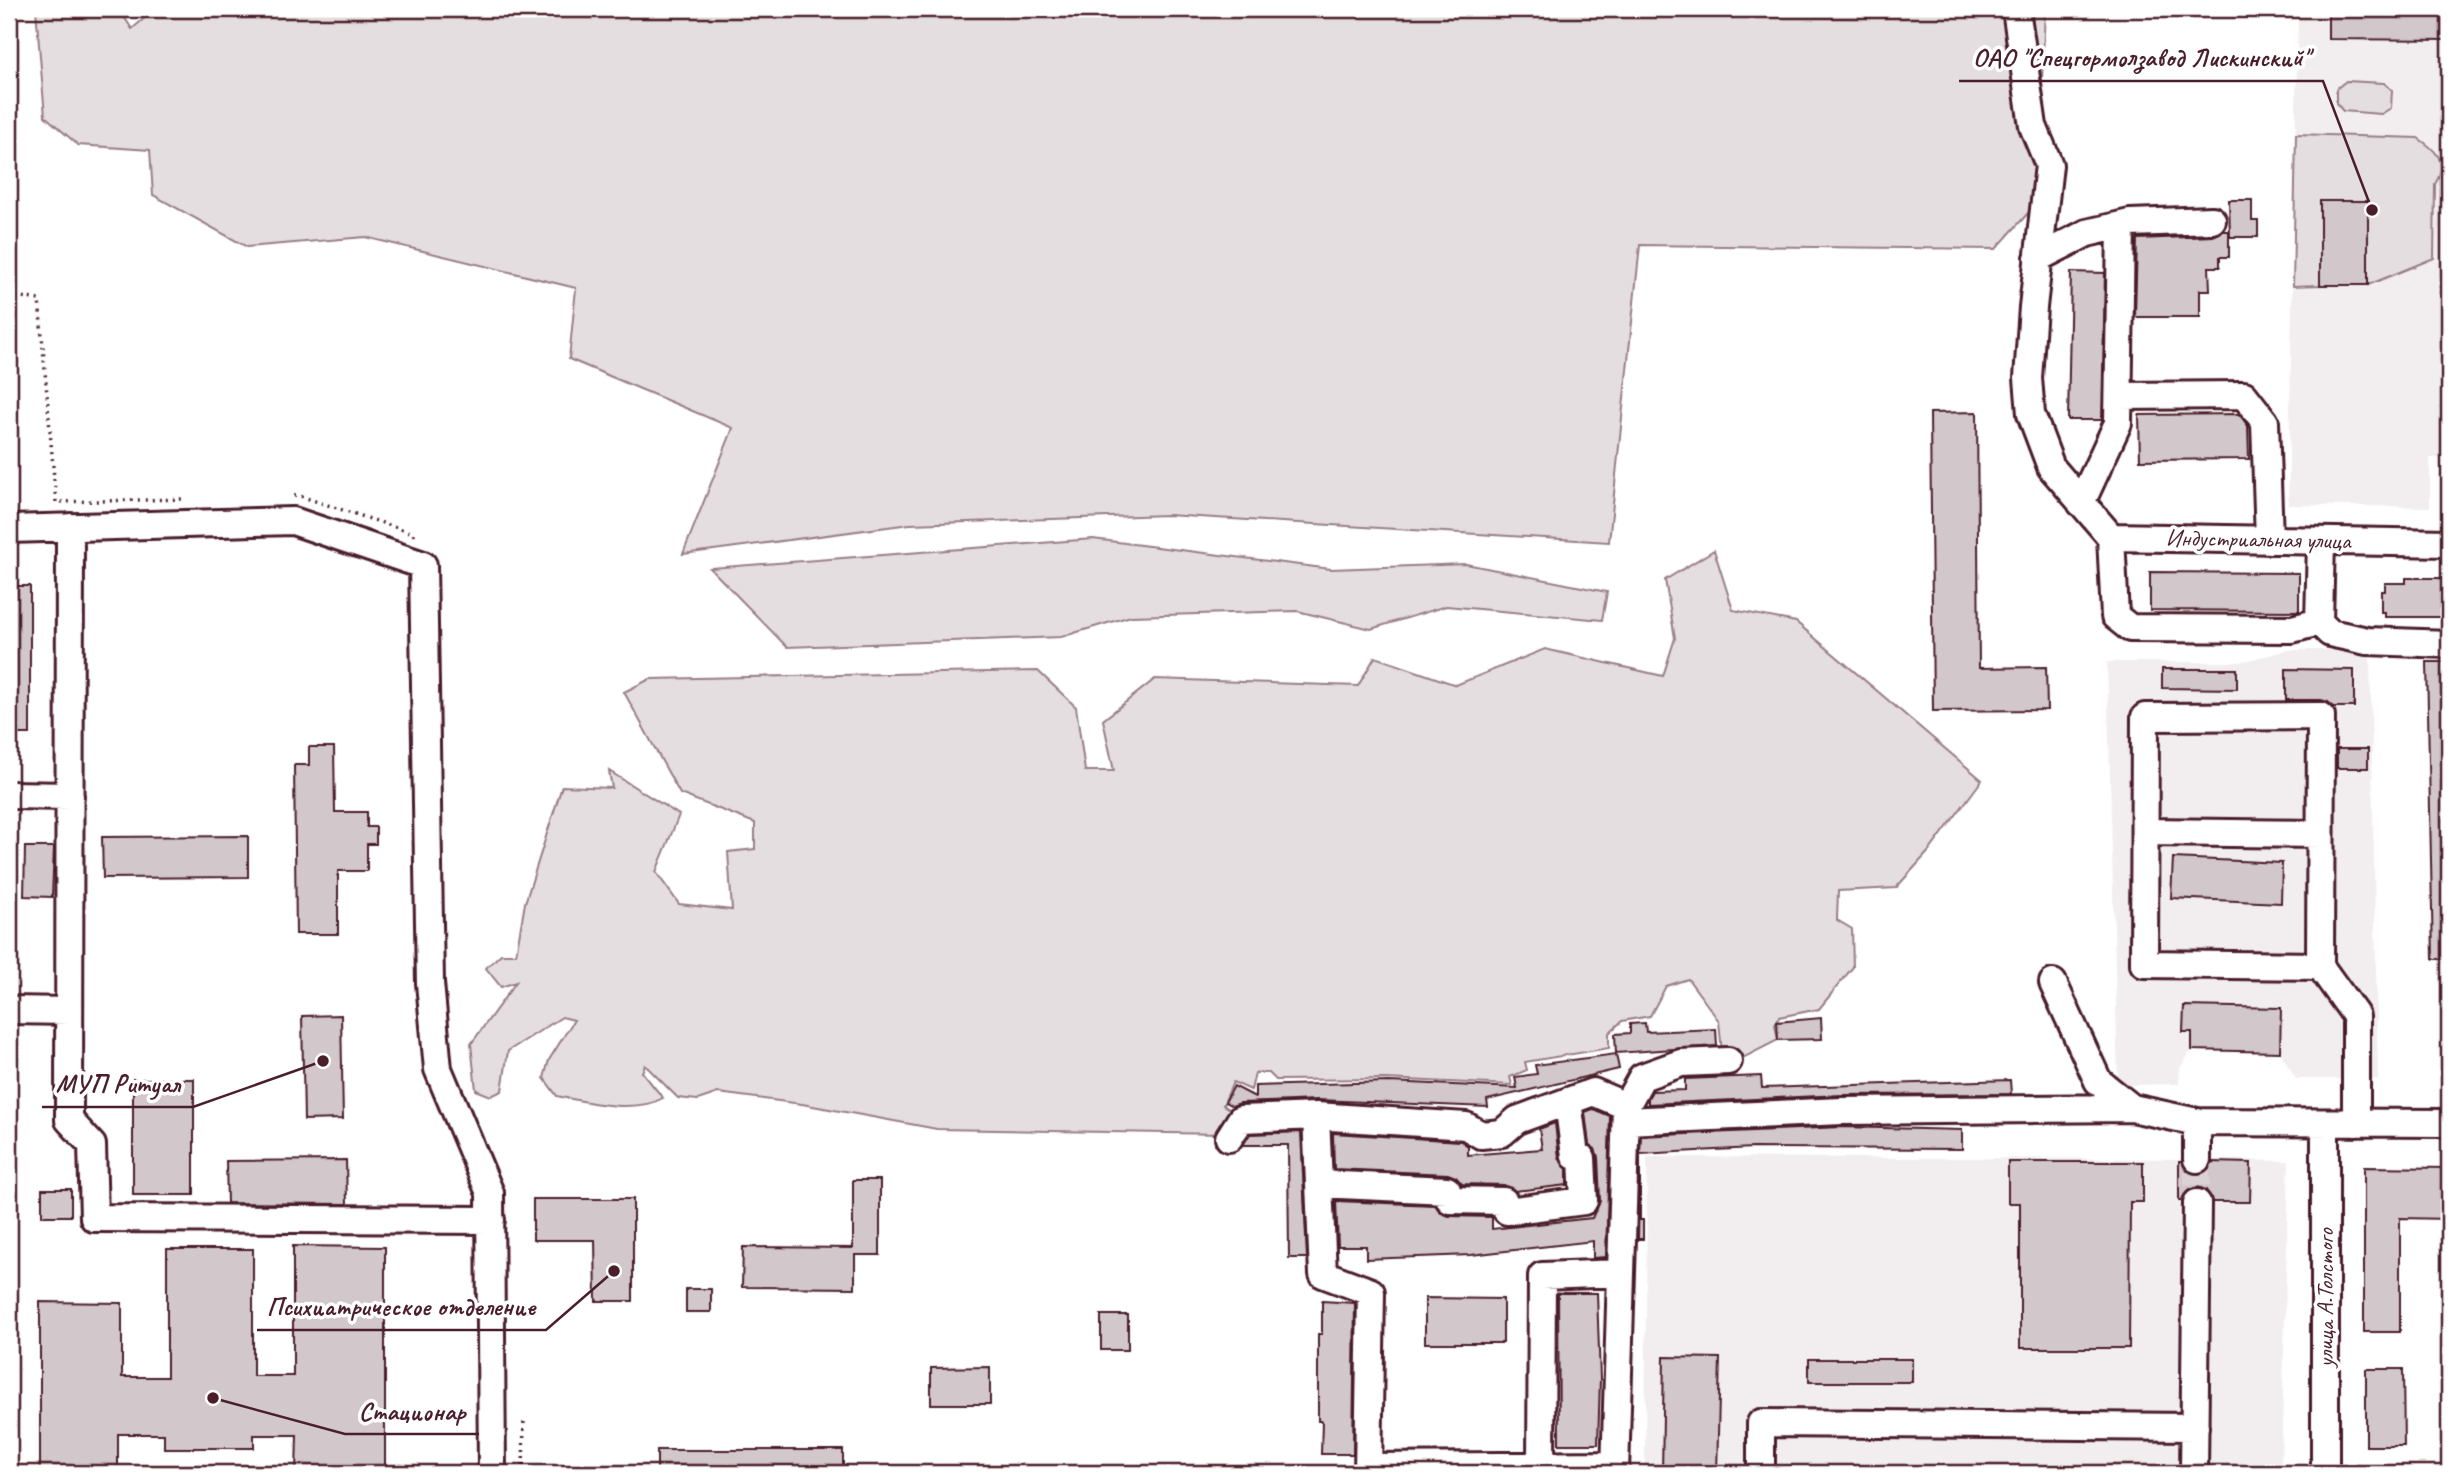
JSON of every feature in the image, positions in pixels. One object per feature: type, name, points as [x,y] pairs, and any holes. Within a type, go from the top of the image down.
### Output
[{"type":"street","points":[[2016,9],[2033,126],[2049,165],[2028,378],[2031,414],[2051,467],[2111,537],[2115,616],[2130,628],[2292,629],[2319,622]]},
{"type":"street","points":[[2038,258],[2087,233],[2121,225],[2213,220]]},
{"type":"street","points":[[2081,503],[2118,423],[2121,225]]},
{"type":"street","points":[[2119,396],[2244,396],[2265,422],[2269,540]]},
{"type":"street","points":[[9,529],[293,521],[423,565],[430,983],[438,1069],[491,1193],[492,1473]]},
{"type":"street","points":[[70,527],[69,1120],[92,1146],[94,1218],[491,1220]]},
{"type":"street","name":"Индустриальная улица","points":[[2111,537],[2449,543]]},
{"type":"street","points":[[2321,541],[2319,622],[2330,633],[2367,641],[2449,644]]},
{"type":"street","points":[[2320,966],[2144,964],[2145,717],[2320,716],[2320,966],[2356,1016],[2356,1123]]},
{"type":"street","points":[[9,795],[70,796]]},
{"type":"street","points":[[2145,832],[2320,834]]},
{"type":"street","points":[[2053,983],[2098,1081],[2132,1108]]},
{"type":"street","points":[[9,1010],[69,1011]]},
{"type":"street","points":[[1316,1116],[1323,1274],[1371,1292],[1369,1470],[1472,1470],[1541,1466],[1615,1469],[1626,1113],[1642,1077],[1681,1063],[1728,1061]]},
{"type":"street","points":[[1229,1138],[1241,1119],[1316,1116],[1466,1126],[1481,1135],[1502,1133],[1517,1120],[1593,1092],[1626,1113],[2132,1108],[2197,1122],[2449,1123]]},
{"type":"street","points":[[1319,1184],[1447,1190],[1450,1200],[1504,1201],[1507,1211],[1584,1201],[1582,1158],[1576,1156],[1568,1101]]},
{"type":"street","points":[[2197,1122],[2197,1159]]},
{"type":"street","name":"улица А.Толстого","points":[[2325,1123],[2325,1473]]},
{"type":"street","points":[[2194,1473],[2197,1203]]},
{"type":"street","points":[[1541,1466],[1542,1276],[1621,1273]]},
{"type":"street","points":[[1761,1473],[1761,1423],[2195,1427]]},
{"type":"path","points":[[9,295],[39,300],[56,502],[192,499]]},
{"type":"path","points":[[287,496],[300,496],[413,533],[423,565]]},
{"type":"path","points":[[523,1473],[524,1419]]},
{"type":"shaded area","points":[[36,9],[119,9],[132,29],[155,9],[2045,9],[2037,203],[1996,249],[1640,245],[1609,542],[1167,515],[910,524],[683,554],[733,428],[569,359],[576,288],[365,237],[247,247],[153,195],[150,150],[78,145],[45,116]]},
{"type":"shaded area","points":[[2298,9],[2449,9],[2449,458],[2430,458],[2430,507],[2288,505]]},
{"type":"shaded area","points":[[2346,81],[2384,83],[2392,90],[2391,108],[2381,114],[2343,111],[2336,103],[2336,89]]},
{"type":"shaded area","points":[[2296,134],[2418,138],[2430,147],[2441,163],[2435,184],[2434,258],[2368,285],[2368,202],[2320,201],[2320,285],[2293,286]]},
{"type":"shaded area","points":[[1093,539],[1331,569],[1466,564],[1607,592],[1602,620],[1446,606],[1371,629],[1297,611],[1131,616],[1061,637],[787,647],[710,568]]},
{"type":"shaded area","points":[[1714,550],[1733,610],[1796,622],[1982,780],[1930,850],[1896,888],[1838,891],[1837,920],[1852,929],[1853,967],[1819,1009],[1779,1017],[1775,1025],[1778,1040],[1739,1060],[1722,1052],[1719,1021],[1688,979],[1666,986],[1650,1016],[1622,1021],[1609,1033],[1609,1048],[1525,1062],[1527,1070],[1510,1077],[1512,1085],[1386,1079],[1276,1080],[1269,1073],[1255,1073],[1251,1090],[1233,1082],[1223,1105],[1237,1114],[1224,1134],[937,1129],[802,1104],[718,1093],[698,1100],[678,1098],[645,1065],[642,1072],[663,1098],[652,1103],[625,1106],[582,1101],[557,1096],[544,1078],[549,1060],[574,1020],[562,1017],[508,1051],[502,1091],[491,1096],[476,1090],[471,1044],[516,982],[501,987],[486,968],[501,954],[516,954],[525,903],[562,786],[612,788],[609,771],[679,815],[656,872],[679,904],[732,910],[728,852],[755,849],[755,823],[680,794],[624,692],[650,679],[1038,671],[1076,707],[1085,771],[1114,771],[1103,720],[1155,679],[1358,686],[1375,657],[1456,685],[1545,649],[1663,676],[1675,638],[1665,580]]},
{"type":"shaded area","points":[[2289,650],[2370,650],[2378,1079],[2296,1079],[2280,1052],[2192,1050],[2180,1068],[2179,1084],[2118,1085],[2107,662],[2240,662]]},
{"type":"shaded area","points":[[1647,1157],[2289,1161],[2281,1473],[1645,1473]]},
{"type":"building","points":[[2328,9],[2449,9],[2449,40],[2328,39]]},
{"type":"building","points":[[2229,200],[2252,200],[2252,221],[2258,221],[2258,237],[2230,237]]},
{"type":"building","points":[[2320,201],[2368,201],[2368,285],[2320,285]]},
{"type":"building","points":[[2229,231],[2229,257],[2220,257],[2220,267],[2209,267],[2210,290],[2200,290],[2200,317],[2135,317],[2137,239],[2213,236]]},
{"type":"building","points":[[2071,272],[2105,273],[2102,420],[2068,420]]},
{"type":"building","points":[[1977,412],[1979,668],[2046,667],[2047,710],[1933,711],[1930,413]]},
{"type":"building","points":[[2239,414],[2248,426],[2249,459],[2140,460],[2139,415]]},
{"type":"building","points":[[2150,572],[2299,573],[2299,611],[2150,610]]},
{"type":"building","points":[[2406,578],[2449,578],[2449,617],[2385,617],[2385,612],[2381,612],[2381,591],[2385,591],[2385,583],[2406,583]]},
{"type":"building","points":[[9,586],[30,586],[30,734],[9,734]]},
{"type":"building","points":[[2427,662],[2449,662],[2449,959],[2433,959]]},
{"type":"building","points":[[2162,669],[2237,669],[2237,689],[2162,688]]},
{"type":"building","points":[[2286,669],[2354,670],[2354,707],[2334,707],[2321,700],[2286,700]]},
{"type":"building","points":[[309,747],[334,747],[335,812],[367,812],[367,827],[376,827],[376,844],[367,844],[367,871],[338,871],[338,934],[296,934],[294,765],[309,765]]},
{"type":"building","points":[[2337,749],[2368,749],[2368,768],[2337,768]]},
{"type":"building","points":[[248,836],[248,877],[103,878],[102,837]]},
{"type":"building","points":[[25,847],[54,847],[52,897],[24,896]]},
{"type":"building","points":[[2173,858],[2282,863],[2281,903],[2171,898]]},
{"type":"building","points":[[2184,1006],[2281,1008],[2280,1052],[2192,1050],[2192,1032],[2183,1032]]},
{"type":"building","points":[[341,1015],[343,1119],[304,1120],[302,1016]]},
{"type":"building","points":[[1821,1018],[1822,1039],[1778,1040],[1777,1022]]},
{"type":"building","points":[[1645,1023],[1646,1032],[1716,1029],[1717,1046],[1616,1053],[1615,1034],[1630,1033],[1630,1024]]},
{"type":"building","points":[[1616,1054],[1619,1069],[1487,1100],[1488,1107],[1317,1100],[1240,1103],[1232,1106],[1225,1102],[1234,1086],[1255,1097],[1255,1086],[1389,1082],[1517,1088],[1515,1077],[1537,1074],[1535,1065]]},
{"type":"building","points":[[1761,1076],[1762,1088],[2010,1080],[2011,1094],[1842,1095],[1648,1104],[1652,1091],[1685,1090],[1685,1079]]},
{"type":"building","points":[[133,1079],[194,1079],[194,1195],[133,1195]]},
{"type":"building","points":[[1593,1109],[1610,1116],[1606,1257],[1593,1258],[1593,1241],[1471,1255],[1366,1259],[1366,1246],[1338,1246],[1336,1201],[1435,1205],[1441,1213],[1449,1216],[1492,1217],[1492,1229],[1592,1218],[1600,1200],[1598,1157],[1595,1149],[1589,1145],[1585,1112]]},
{"type":"building","points":[[1555,1123],[1559,1158],[1567,1169],[1567,1185],[1515,1191],[1504,1185],[1462,1184],[1456,1177],[1448,1174],[1334,1169],[1333,1133],[1461,1141],[1468,1146],[1468,1155],[1542,1149],[1539,1129]]},
{"type":"building","points":[[1842,1127],[1962,1130],[1962,1149],[1753,1148],[1640,1154],[1641,1136]]},
{"type":"building","points":[[1301,1132],[1307,1258],[1289,1258],[1288,1145],[1243,1145],[1250,1134]]},
{"type":"building","points":[[1640,1155],[1640,1220],[1643,1220],[1643,1239],[1638,1239]]},
{"type":"building","points":[[346,1160],[347,1204],[227,1203],[226,1161]]},
{"type":"building","points":[[2179,1161],[2182,1161],[2189,1172],[2196,1175],[2205,1172],[2212,1162],[2251,1163],[2250,1202],[2212,1202],[2206,1190],[2198,1187],[2189,1190],[2182,1201],[2179,1201]]},
{"type":"building","points":[[2008,1162],[2143,1162],[2143,1202],[2130,1202],[2129,1348],[2020,1348],[2020,1203],[2008,1203]]},
{"type":"building","points":[[2364,1167],[2449,1168],[2449,1219],[2400,1218],[2400,1332],[2364,1332]]},
{"type":"building","points":[[853,1180],[880,1180],[880,1255],[855,1255],[855,1288],[742,1287],[743,1247],[853,1248]]},
{"type":"building","points":[[42,1189],[71,1189],[71,1216],[42,1216]]},
{"type":"building","points":[[533,1199],[633,1199],[633,1301],[596,1301],[595,1240],[533,1240]]},
{"type":"building","points":[[293,1246],[385,1247],[385,1473],[296,1473],[297,1435],[254,1435],[254,1448],[164,1448],[164,1434],[118,1434],[118,1473],[40,1473],[40,1302],[122,1303],[122,1377],[167,1377],[167,1249],[253,1249],[253,1376],[293,1376]]},
{"type":"building","points":[[686,1289],[711,1289],[711,1312],[686,1312]]},
{"type":"building","points":[[1558,1293],[1597,1293],[1600,1379],[1598,1444],[1559,1444]]},
{"type":"building","points":[[1425,1298],[1503,1299],[1503,1343],[1425,1343]]},
{"type":"building","points":[[1322,1301],[1355,1303],[1353,1454],[1321,1454],[1322,1421],[1318,1421],[1318,1334],[1322,1334]]},
{"type":"building","points":[[1101,1315],[1128,1315],[1128,1350],[1101,1350]]},
{"type":"building","points":[[1664,1357],[1720,1358],[1717,1473],[1662,1473]]},
{"type":"building","points":[[1809,1359],[1912,1359],[1912,1382],[1809,1382]]},
{"type":"building","points":[[990,1367],[990,1404],[931,1404],[931,1368]]},
{"type":"building","points":[[2366,1369],[2403,1369],[2404,1446],[2366,1446]]},
{"type":"building","points":[[657,1450],[843,1450],[843,1473],[657,1473]]},
{"type":"tunnel","points":[[2197,1159],[2197,1203]]},
{"type":"place","name":"ОАО \"Спецгормолзавод Лискинский\"","points":[[2372,210]]},
{"type":"place","name":"МУП Ритуал","points":[[323,1061]]},
{"type":"place","name":"Психиатрическое отделение","points":[[614,1271]]},
{"type":"place","name":"Стационар","points":[[213,1398]]}]
